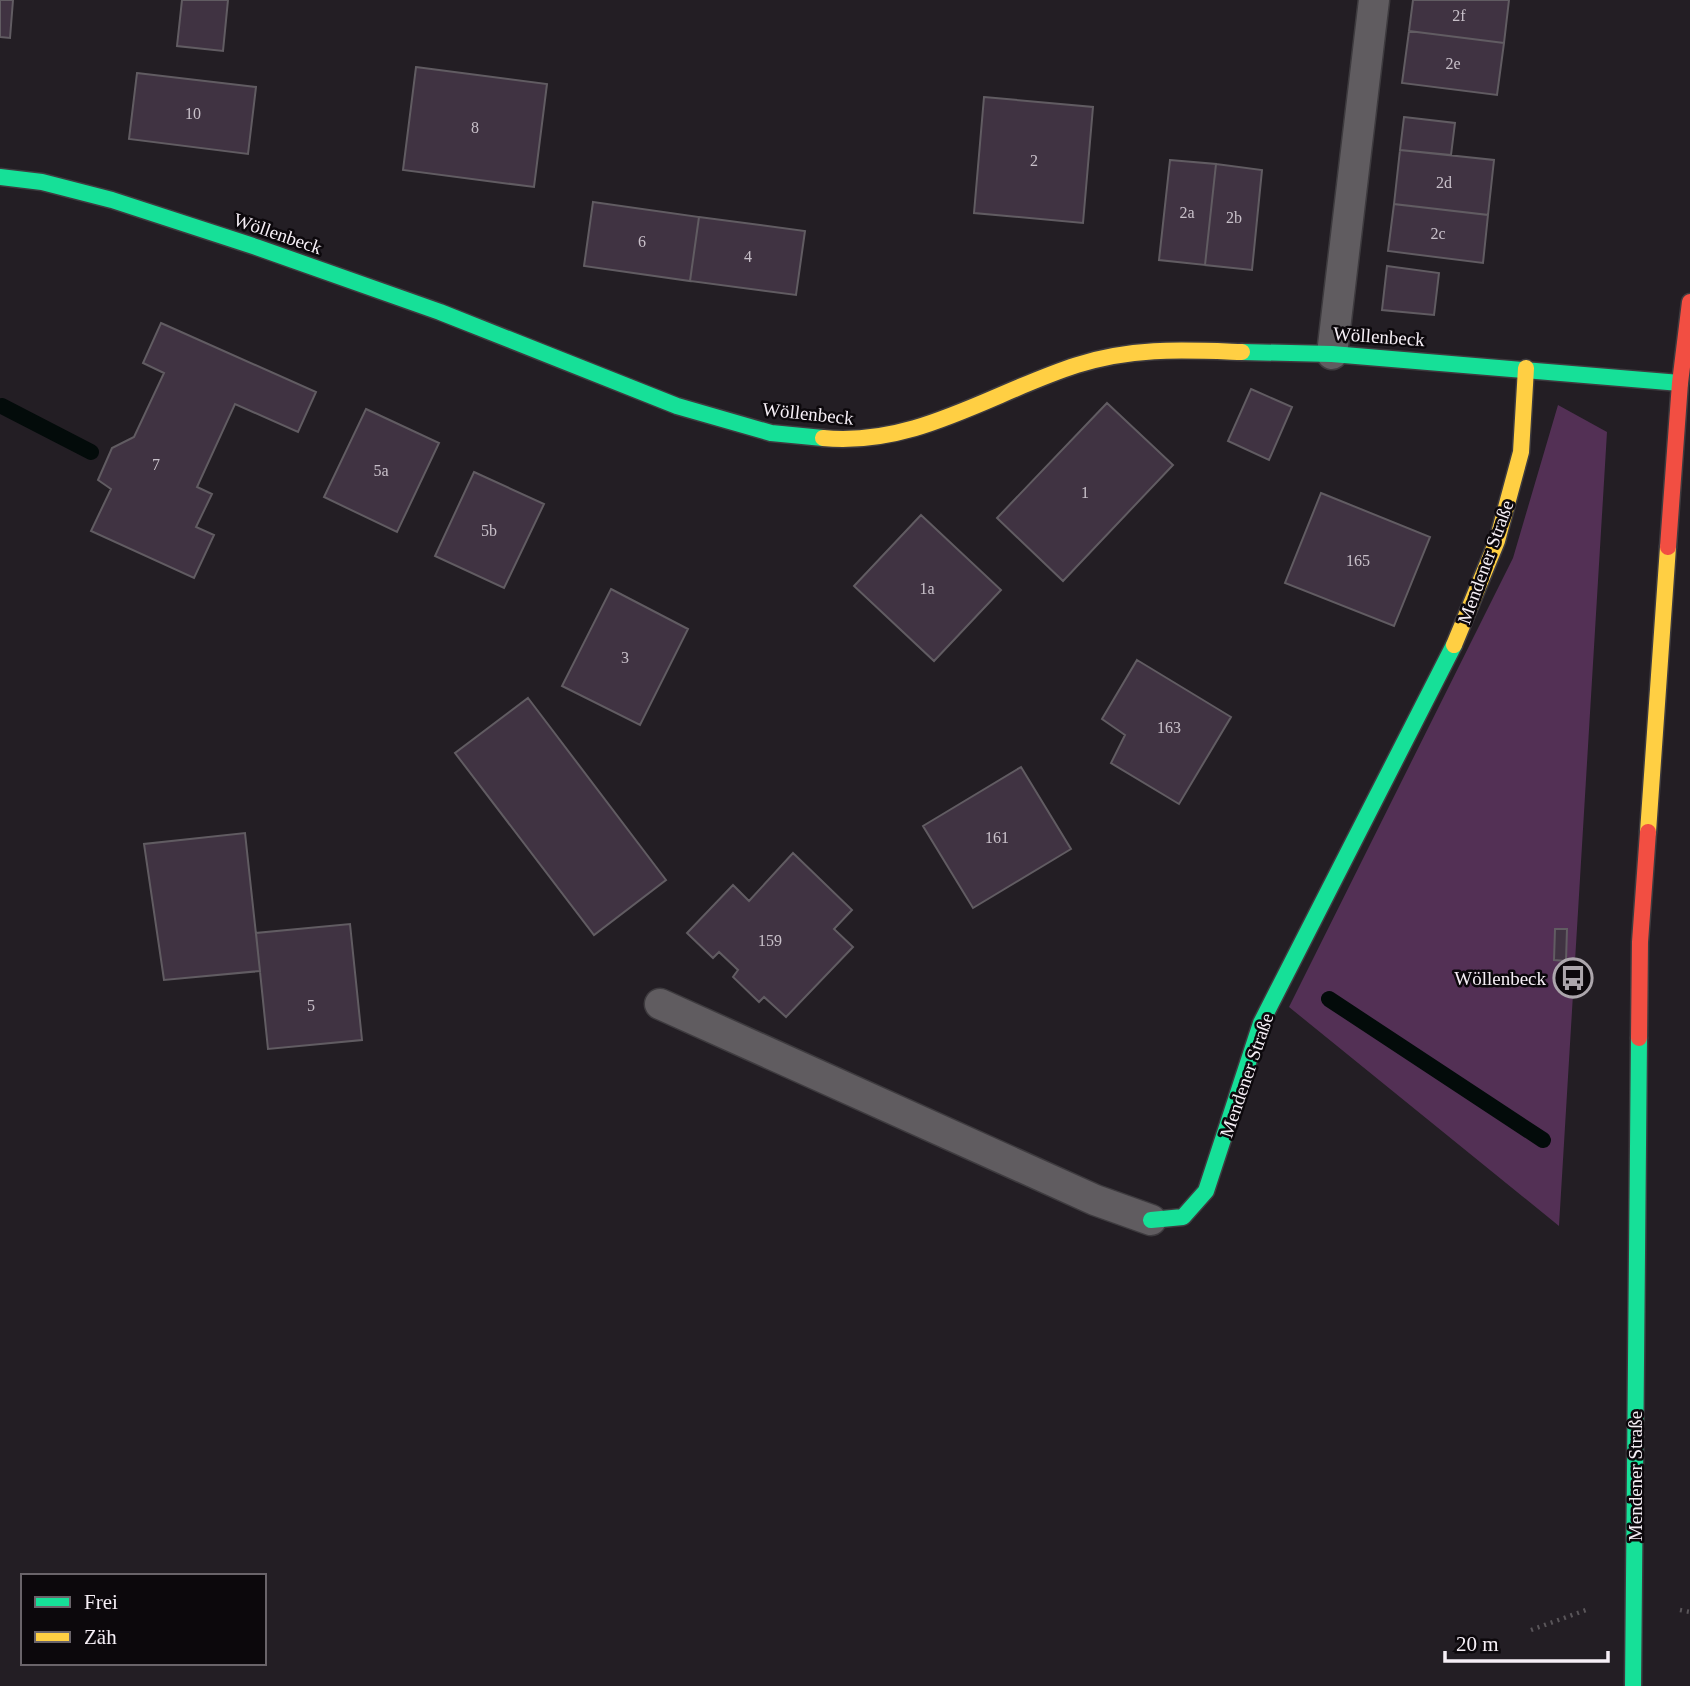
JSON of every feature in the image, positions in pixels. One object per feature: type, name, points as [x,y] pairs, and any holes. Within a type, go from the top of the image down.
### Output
[{"type":"street","name":"Wöllenbeck","points":[[0,177],[43,182],[112,200],[256,247],[439,312],[677,406],[771,433],[853,441],[930,426],[1077,365],[1148,349],[1332,354],[1527,368],[1685,384]]},
{"type":"street","name":"Mendener Straße","points":[[1633,1686],[1640,943],[1690,302]]},
{"type":"street","name":"Mendener Straße","points":[[1152,1220],[1183,1217],[1206,1191],[1261,1023],[1468,617],[1497,541],[1521,453],[1527,368]]},
{"type":"lane","points":[[1332,354],[1374,0]]},
{"type":"lane","name":"Mendener Straße","points":[[660,1004],[1095,1200],[1152,1220]]},
{"type":"shaded area","points":[[1558,405],[1607,432],[1559,1226],[1289,1007],[1513,558]]},
{"type":"building","points":[[0,0],[13,0],[10,38],[0,37]]},
{"type":"building","points":[[182,0],[228,0],[223,51],[177,46]]},
{"type":"building","points":[[1413,0],[1509,0],[1504,43],[1409,31]]},
{"type":"building","points":[[1409,31],[1504,43],[1497,95],[1402,83]]},
{"type":"building","points":[[416,67],[547,84],[534,187],[403,170]]},
{"type":"building","points":[[137,73],[256,87],[248,154],[129,139]]},
{"type":"building","points":[[984,97],[1093,107],[1083,223],[974,213]]},
{"type":"building","points":[[1404,117],[1455,123],[1451,155],[1400,150]]},
{"type":"building","points":[[1400,150],[1494,160],[1488,215],[1394,204]]},
{"type":"building","points":[[1170,160],[1216,164],[1205,265],[1159,260]]},
{"type":"building","points":[[1216,164],[1262,170],[1252,270],[1205,265]]},
{"type":"building","points":[[593,202],[699,217],[690,281],[584,266]]},
{"type":"building","points":[[1394,204],[1488,215],[1483,263],[1388,251]]},
{"type":"building","points":[[699,217],[805,231],[796,295],[690,281]]},
{"type":"building","points":[[1387,266],[1439,273],[1434,315],[1382,310]]},
{"type":"building","points":[[161,323],[316,392],[298,432],[235,404],[197,487],[212,494],[196,527],[214,535],[194,578],[91,531],[111,489],[98,480],[112,448],[134,437],[164,373],[143,363]]},
{"type":"building","points":[[1251,389],[1292,407],[1269,460],[1228,441]]},
{"type":"building","points":[[1107,403],[1173,465],[1063,581],[997,518]]},
{"type":"building","points":[[366,409],[439,443],[397,532],[324,497]]},
{"type":"building","points":[[474,472],[544,504],[504,588],[435,556]]},
{"type":"building","points":[[1321,493],[1430,537],[1394,626],[1285,583]]},
{"type":"building","points":[[921,515],[1001,590],[934,661],[854,586]]},
{"type":"building","points":[[611,589],[688,629],[640,725],[562,686]]},
{"type":"building","points":[[1137,660],[1231,717],[1179,804],[1111,763],[1125,735],[1102,719]]},
{"type":"building","points":[[528,698],[666,880],[594,935],[455,753]]},
{"type":"building","points":[[1021,767],[1071,849],[973,908],[923,826]]},
{"type":"building","points":[[245,833],[260,971],[164,980],[144,844]]},
{"type":"building","points":[[793,853],[852,910],[834,929],[853,947],[786,1017],[764,997],[759,1002],[733,977],[738,970],[719,952],[713,958],[687,933],[733,885],[749,901]]},
{"type":"building","points":[[350,924],[362,1040],[268,1049],[256,933]]},
{"type":"building","points":[[1555,929],[1567,929],[1566,961],[1554,960]]},
{"type":"waterway","name":"Wöllenbeck","points":[[2,406],[91,452]]},
{"type":"waterway","name":"Wöllenbeck","points":[[1329,999],[1543,1140]]},
{"type":"traffic: fast","points":[[0,177],[42,182],[112,200],[256,247],[440,312],[677,406],[771,433],[823,438]]},
{"type":"traffic: fast","points":[[1242,352],[1332,354],[1680,383]]},
{"type":"traffic: fast","points":[[1151,1220],[1183,1217],[1206,1191],[1261,1023],[1454,645]]},
{"type":"traffic: fast","points":[[1633,1686],[1639,1038]]},
{"type":"traffic: slow","points":[[823,438],[857,439],[922,426],[1045,376],[1098,359],[1159,351],[1242,352]]},
{"type":"traffic: slow","points":[[1454,645],[1497,541],[1521,452],[1526,368]]},
{"type":"traffic: slow","points":[[1648,832],[1668,547]]},
{"type":"traffic: jam","points":[[1668,547],[1680,383],[1690,302]]},
{"type":"traffic: jam","points":[[1639,1038],[1640,942],[1648,832]]},
{"type":"place","name":"Wöllenbeck","points":[[1573,978]]}]
